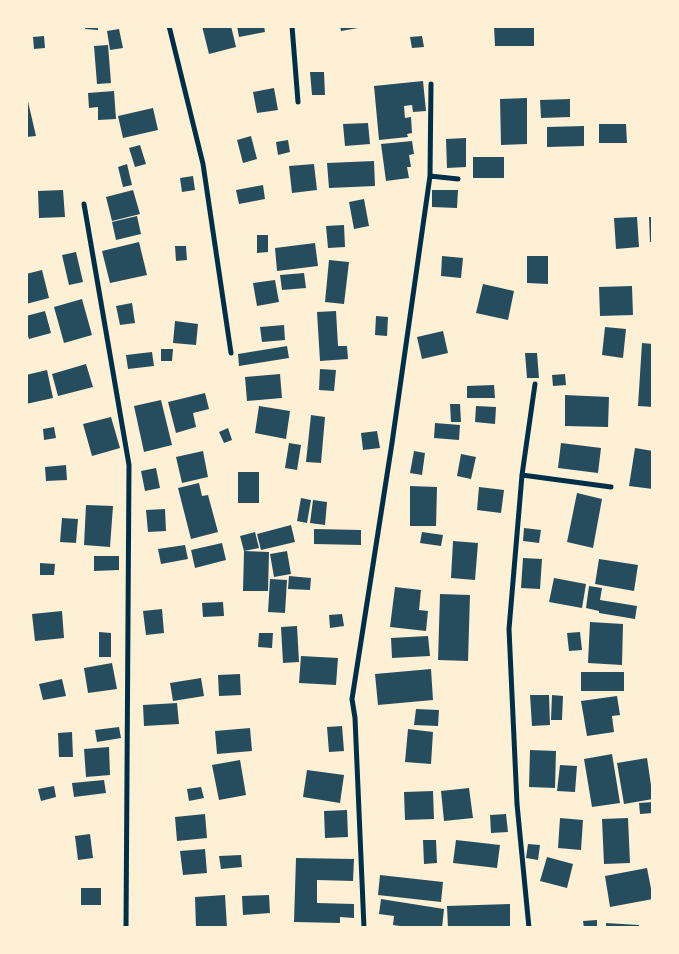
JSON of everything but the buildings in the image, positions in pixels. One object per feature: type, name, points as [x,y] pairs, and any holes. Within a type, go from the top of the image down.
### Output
[{"type":"street","points":[[169,26],[204,164],[231,353]]},
{"type":"street","points":[[292,26],[298,102]]},
{"type":"street","points":[[364,928],[355,718],[352,699],[392,443],[430,176],[431,84]]},
{"type":"street","points":[[430,176],[458,179]]},
{"type":"street","points":[[84,204],[130,465],[126,928]]},
{"type":"street","points":[[529,928],[517,804],[509,629],[522,475],[535,384]]},
{"type":"street","points":[[522,475],[612,487]]}]
